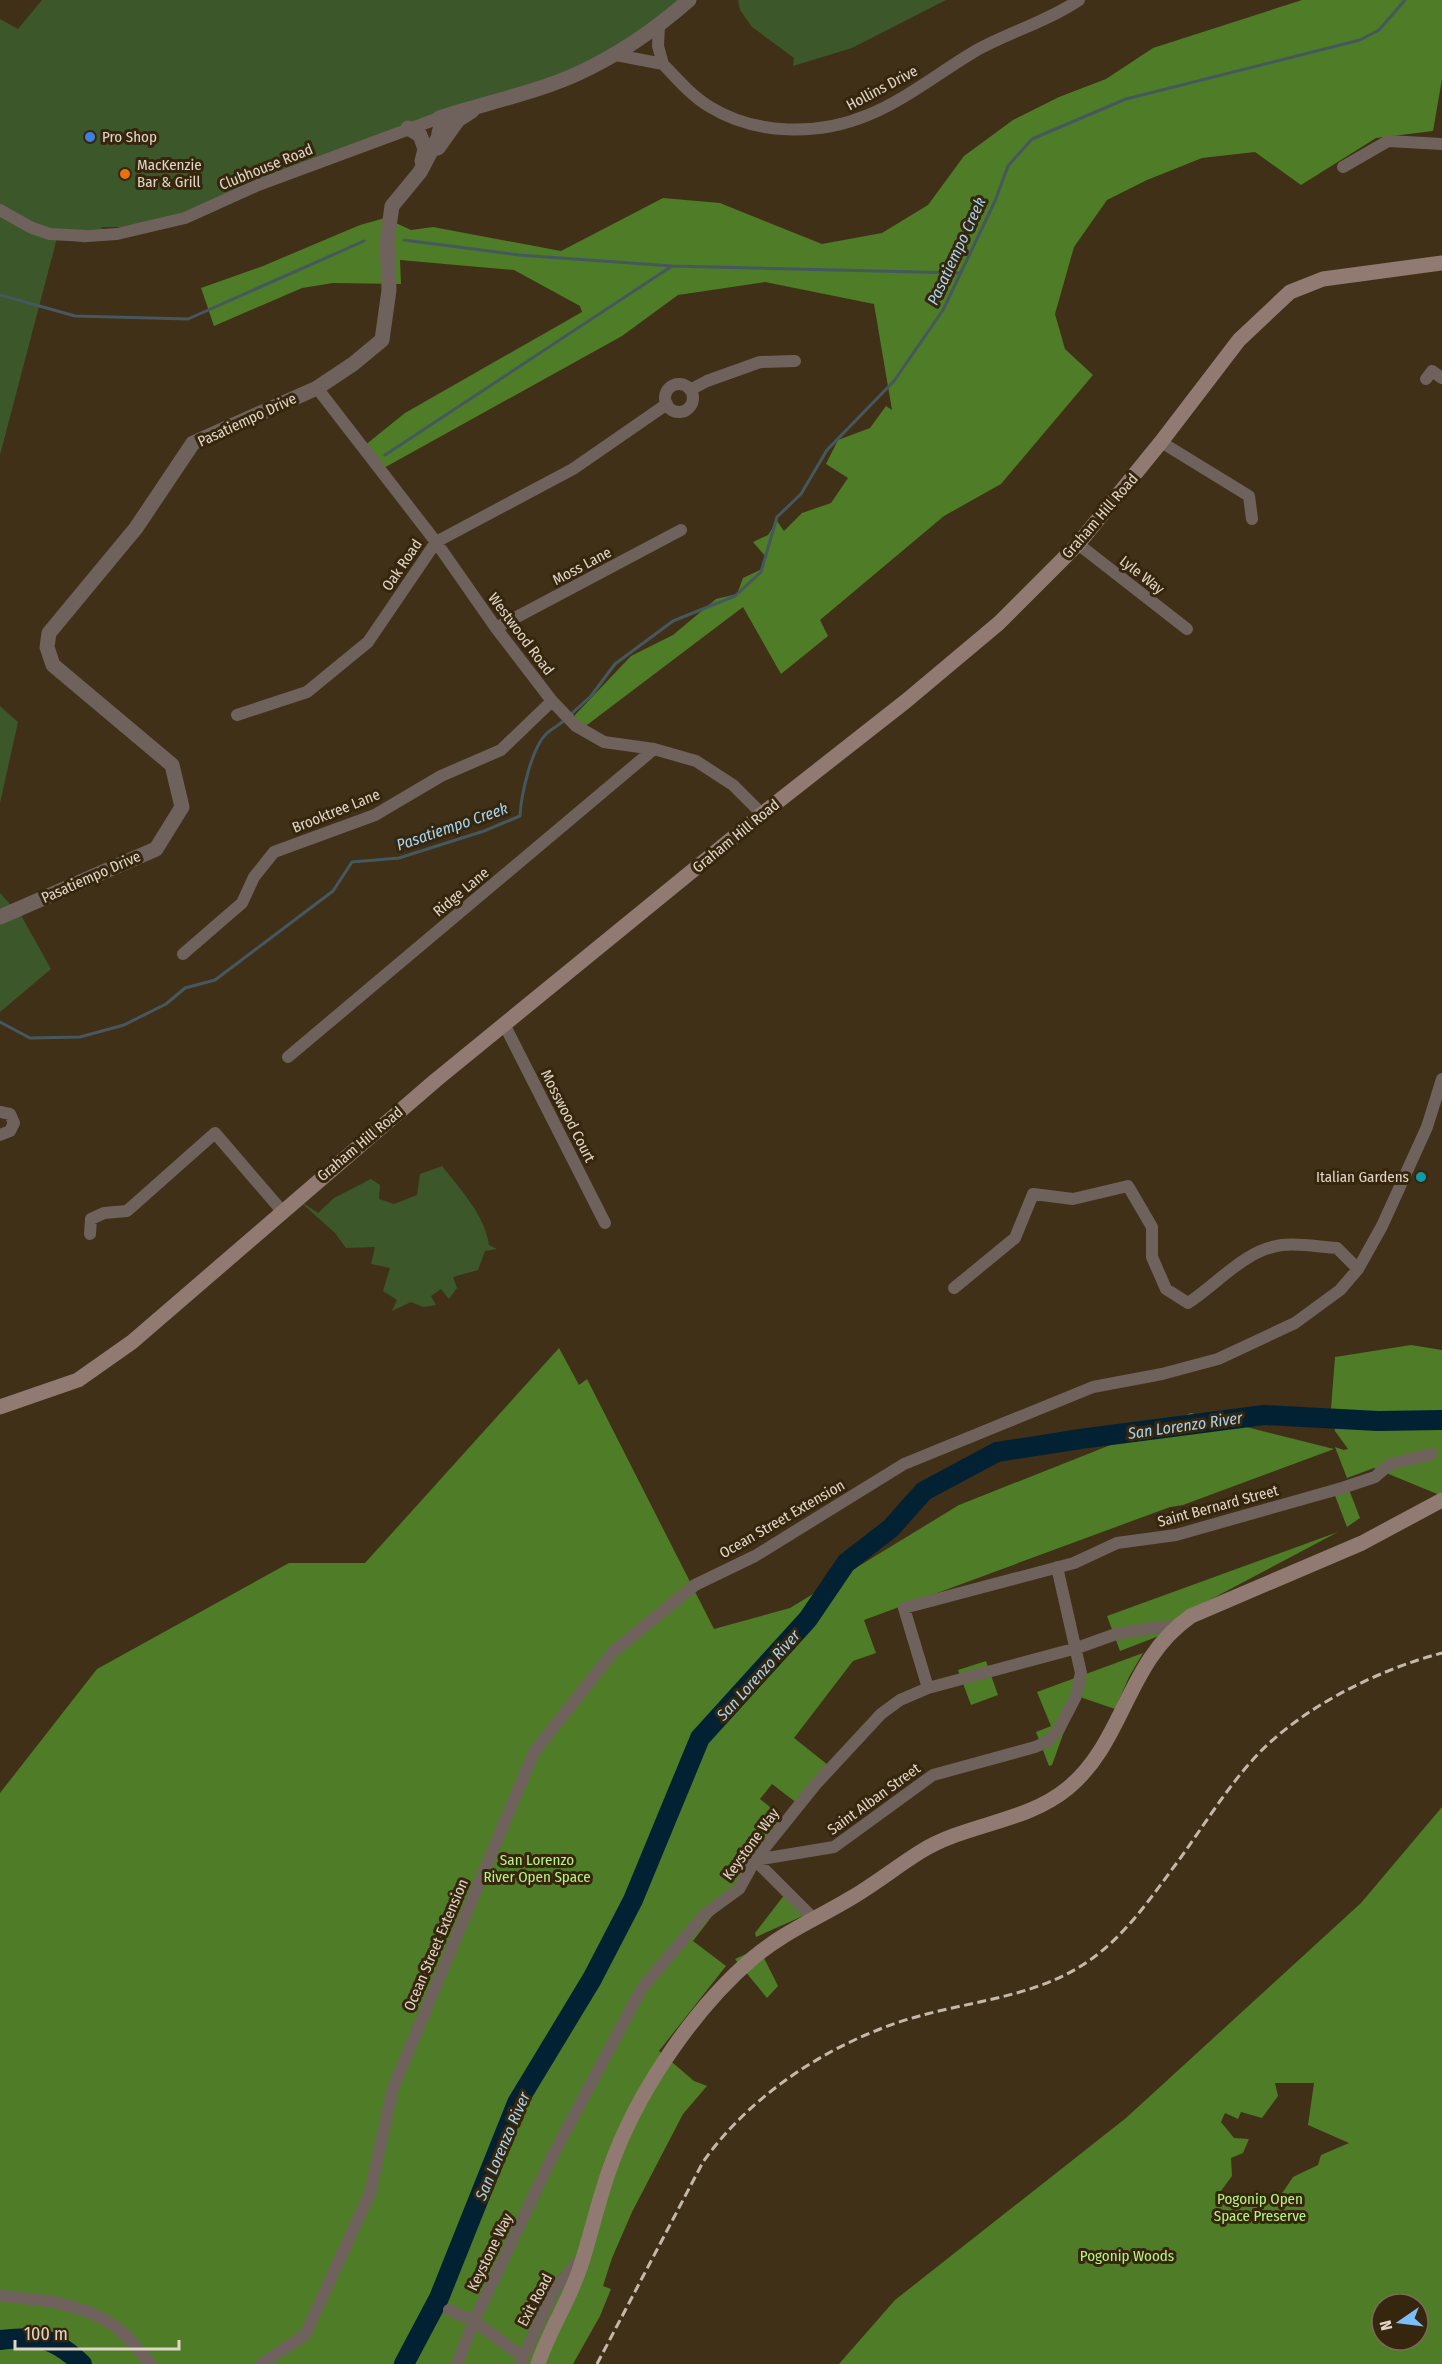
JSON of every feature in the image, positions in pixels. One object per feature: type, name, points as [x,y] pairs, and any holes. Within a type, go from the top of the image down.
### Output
[{"type":"main road","name":"Graham Hill Road","points":[[0,1407],[78,1380],[132,1342],[282,1211],[504,1024],[999,623],[1078,544],[1161,442],[1239,340],[1290,292],[1323,279],[1442,263]]},
{"type":"main road","points":[[538,2364],[579,2271],[610,2167],[658,2070],[704,2008],[753,1958],[777,1940],[849,1899],[942,1840],[1036,1808],[1070,1787],[1097,1755],[1144,1665],[1176,1626],[1191,1616],[1362,1543],[1442,1500]]},
{"type":"street","points":[[439,118],[576,74],[616,55],[659,26],[689,0]]},
{"type":"street","name":"Hollins Drive","points":[[663,64],[708,106],[736,120],[765,127],[799,130],[839,126],[869,115],[979,49],[1079,0]]},
{"type":"street","points":[[616,55],[663,64],[658,46],[659,26]]},
{"type":"street","points":[[420,172],[458,120],[484,103]]},
{"type":"street","name":"Clubhouse Road","points":[[0,210],[32,228],[50,234],[87,237],[117,234],[185,218],[258,185],[439,118]]},
{"type":"street","name":"Pasatiempo Drive","points":[[0,917],[156,849],[182,807],[172,765],[53,665],[47,647],[49,633],[136,528],[193,444],[317,388],[353,364],[382,339],[389,290],[387,241],[392,206],[420,172],[438,138],[441,125],[439,118]]},
{"type":"street","points":[[408,128],[420,135],[425,149],[420,172]]},
{"type":"street","points":[[1343,167],[1388,141],[1442,144]]},
{"type":"street","name":"Oak Road","points":[[237,715],[306,692],[369,642],[436,542],[573,469],[667,404],[665,395],[670,387],[683,385],[690,390],[707,381],[760,362],[795,361]]},
{"type":"street","points":[[1426,380],[1432,371],[1442,378]]},
{"type":"street","name":"Westwood Road","points":[[317,388],[436,542],[496,628],[556,706],[576,726],[604,742],[654,749],[696,761],[733,785],[762,814]]},
{"type":"street","points":[[667,404],[673,410],[686,410],[692,403],[690,390]]},
{"type":"street","points":[[1161,442],[1249,496],[1252,519]]},
{"type":"street","name":"Moss Lane","points":[[496,628],[681,530]]},
{"type":"street","name":"Lyle Way","points":[[1078,544],[1187,629]]},
{"type":"street","name":"Brooktree Lane","points":[[183,954],[242,903],[254,877],[274,852],[375,815],[441,776],[501,750],[556,706]]},
{"type":"street","name":"Ridge Lane","points":[[288,1057],[654,749]]},
{"type":"street","name":"Mosswood Court","points":[[504,1024],[605,1223]]},
{"type":"street","name":"Ocean Street Extension","points":[[261,2364],[305,2335],[370,2193],[393,2088],[534,1752],[614,1652],[695,1585],[755,1556],[904,1464],[1093,1386],[1161,1374],[1218,1359],[1295,1323],[1340,1290],[1358,1269],[1382,1226],[1427,1127],[1442,1079]]},
{"type":"street","points":[[0,1112],[10,1114],[14,1123],[10,1131],[0,1135]]},
{"type":"street","points":[[90,1234],[91,1219],[104,1213],[127,1211],[215,1133],[282,1211]]},
{"type":"street","points":[[954,1288],[1016,1238],[1033,1194],[1073,1199],[1128,1186],[1152,1227],[1152,1257],[1166,1289],[1188,1303],[1208,1290],[1244,1258],[1281,1245],[1337,1248],[1358,1269]]},
{"type":"street","name":"Saint Bernard Street","points":[[928,1688],[904,1608],[1091,1557],[1117,1543],[1176,1535],[1342,1488],[1376,1477],[1390,1464],[1432,1454]]},
{"type":"street","name":"Saint Alban Street","points":[[755,1860],[834,1847],[933,1774],[1047,1742],[1059,1729],[1076,1696],[1081,1673],[1057,1567]]},
{"type":"street","name":"Keystone Way","points":[[457,2364],[474,2321],[554,2153],[642,1988],[706,1913],[739,1889],[755,1860],[816,1784],[881,1714],[900,1700],[928,1688],[1077,1648],[1116,1634],[1176,1626]]},
{"type":"street","points":[[755,1860],[814,1919]]},
{"type":"street","name":"Exit Road","points":[[522,2360],[554,2290],[566,2273],[584,2255]]},
{"type":"street","points":[[0,2296],[45,2301],[93,2315],[117,2327],[151,2364]]},
{"type":"street","points":[[449,2310],[474,2321],[522,2360]]},
{"type":"green space","points":[[42,0],[679,0],[618,51],[200,212],[133,227],[102,227],[86,230],[86,243],[57,238],[0,455],[0,19],[18,29]]},
{"type":"green space","points":[[738,0],[946,0],[852,48],[793,66],[794,58],[752,27],[740,10]]},
{"type":"green space","points":[[1302,0],[1442,0],[1442,79],[1433,131],[1376,138],[1301,185],[1255,152],[1202,158],[1147,180],[1107,200],[1074,247],[1055,314],[1065,349],[1093,375],[1001,484],[944,516],[820,620],[828,636],[781,674],[743,607],[587,725],[576,726],[575,715],[631,656],[673,635],[716,599],[737,594],[743,578],[762,569],[766,557],[753,542],[768,535],[777,521],[784,531],[802,513],[831,503],[848,478],[826,464],[838,440],[870,428],[886,406],[892,410],[874,304],[765,282],[678,295],[622,336],[382,469],[364,446],[405,413],[582,312],[580,306],[514,270],[400,260],[401,284],[333,283],[302,288],[214,326],[201,288],[263,266],[360,225],[385,218],[411,230],[433,227],[561,251],[663,198],[720,203],[822,244],[882,233],[928,205],[964,156],[1013,120],[1059,97],[1106,79],[1153,48]]},
{"type":"green space","points":[[0,706],[18,722],[0,803]]},
{"type":"green space","points":[[0,893],[22,917],[51,969],[0,1012]]},
{"type":"green space","points":[[442,1166],[477,1213],[487,1234],[489,1245],[497,1249],[485,1251],[478,1270],[453,1277],[457,1288],[449,1299],[441,1289],[431,1296],[436,1305],[423,1307],[411,1302],[392,1311],[397,1300],[383,1291],[390,1268],[371,1264],[375,1247],[346,1248],[335,1233],[297,1199],[318,1213],[334,1198],[371,1179],[380,1185],[379,1199],[394,1204],[417,1195],[420,1174]]},
{"type":"green space","points":[[1411,1345],[1442,1350],[1442,1496],[1374,1468],[1347,1478],[1335,1447],[1348,1449],[1335,1431],[1331,1409],[1335,1357]]},
{"type":"green space","name":"San Lorenzo River Open Space","points":[[559,1348],[579,1385],[587,1379],[714,1629],[790,1608],[959,1505],[1191,1413],[1334,1449],[864,1620],[876,1653],[853,1661],[794,1738],[828,1765],[798,1804],[772,1784],[760,1799],[786,1820],[693,1941],[726,1966],[659,2051],[694,2081],[707,2086],[683,2114],[632,2212],[612,2258],[603,2286],[611,2289],[600,2316],[573,2364],[0,2364],[0,1793],[97,1669],[289,1563],[365,1563]]},
{"type":"green space","points":[[1348,1487],[1360,1518],[1347,1527],[1334,1493]]},
{"type":"green space","points":[[1338,1532],[1202,1604],[1159,1636],[1120,1651],[1107,1616]]},
{"type":"green space","points":[[1143,1653],[1115,1709],[1077,1696],[1052,1765],[1049,1766],[1036,1732],[1051,1726],[1037,1692]]},
{"type":"green space","points":[[986,1661],[998,1695],[971,1705],[958,1670]]},
{"type":"green space","name":"Pogonip Woods","points":[[1442,1807],[1442,2364],[839,2364],[895,2300],[1126,2118],[1361,1903]],"holes":[[[1275,2083],[1314,2083],[1308,2125],[1349,2143],[1321,2155],[1318,2165],[1293,2177],[1279,2198],[1230,2203],[1218,2195],[1232,2176],[1231,2158],[1243,2153],[1249,2139],[1234,2138],[1221,2122],[1225,2113],[1238,2119],[1241,2112],[1262,2118],[1278,2096]]]},
{"type":"green space","points":[[785,1894],[803,1916],[756,1937],[755,1933]]},
{"type":"green space","points":[[759,1948],[778,1986],[767,1998],[735,1959]]},
{"type":"waterway","name":"Pasatiempo Creek","points":[[570,715],[591,696],[615,664],[673,621],[735,596],[761,572],[777,517],[801,494],[827,450],[894,381],[943,310],[995,201],[1008,166],[1032,139],[1126,99],[1360,40],[1379,30],[1405,0]]},
{"type":"waterway","points":[[404,240],[519,255],[672,266],[960,273]]},
{"type":"waterway","points":[[0,295],[75,316],[188,319],[364,241]]},
{"type":"waterway","points":[[385,455],[672,266]]},
{"type":"waterway","name":"Pasatiempo Creek","points":[[0,1022],[30,1038],[80,1037],[124,1025],[166,1004],[185,988],[215,980],[333,891],[352,862],[399,858],[484,831],[520,816],[522,797],[536,750],[546,734],[565,720]]},
{"type":"waterway","name":"San Lorenzo River","points":[[404,2364],[439,2298],[517,2103],[592,1979],[633,1900],[700,1738],[808,1619],[846,1563],[891,1528],[924,1491],[997,1452],[1080,1439],[1264,1415],[1378,1421],[1442,1420]]},
{"type":"waterway","name":"San Lorenzo River","points":[[0,2340],[25,2338],[45,2340],[62,2348],[82,2364]]},
{"type":"railway","points":[[597,2364],[703,2162],[723,2136],[772,2090],[800,2070],[860,2037],[923,2015],[1030,1989],[1071,1972],[1090,1960],[1116,1938],[1138,1914],[1238,1777],[1278,1735],[1299,1719],[1345,1691],[1394,1669],[1442,1653]]},
{"type":"place","name":"Pro Shop","points":[[90,137]]},
{"type":"place","name":"MacKenzie Bar & Grill","points":[[125,174]]},
{"type":"place","name":"Italian Gardens","points":[[1421,1177]]},
{"type":"park label","name":"Pogonip Open Space Preserve","points":[[1260,2208]]}]
